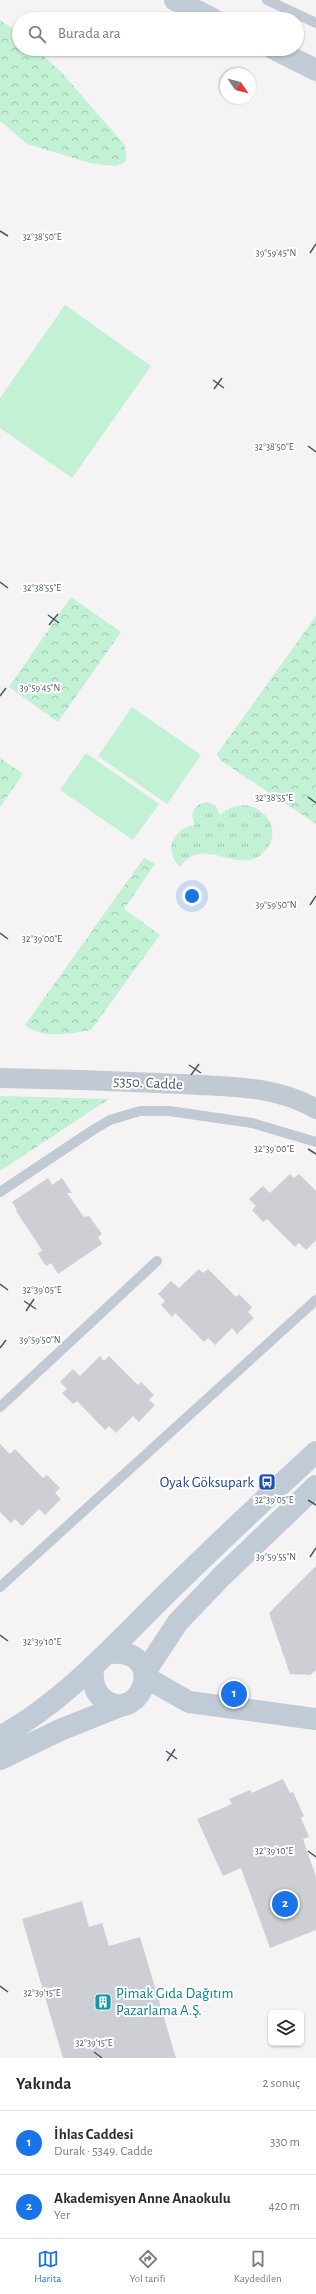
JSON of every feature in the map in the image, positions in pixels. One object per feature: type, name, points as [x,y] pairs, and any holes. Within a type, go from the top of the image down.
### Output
[{"type":"main road","points":[[175,0],[199,12]]},
{"type":"main road","points":[[288,56],[316,70]]},
{"type":"main road","points":[[0,1737],[36,1715],[101,1659],[220,1540],[316,1452]]},
{"type":"main road","points":[[145,1674],[178,1622],[222,1576],[316,1486]]},
{"type":"main road","points":[[0,1759],[60,1730],[129,1702],[144,1688],[145,1674],[141,1663],[135,1657],[127,1653],[101,1659]]},
{"type":"main road","points":[[101,1659],[93,1684],[101,1698],[108,1702],[189,1702],[316,1719]]},
{"type":"main road","points":[[145,1674],[189,1702]]},
{"type":"street","name":"5350. Cadde","points":[[0,1078],[131,1081],[237,1087],[279,1093],[316,1109]]},
{"type":"lane","points":[[267,0],[293,12]]},
{"type":"lane","points":[[304,17],[316,23]]},
{"type":"lane","points":[[0,1192],[110,1120],[140,1111],[169,1112],[252,1123],[316,1142]]},
{"type":"lane","points":[[0,1407],[157,1261]]},
{"type":"lane","points":[[0,1587],[316,1300]]},
{"type":"green space","points":[[0,20],[12,28],[12,56],[44,56],[62,73],[124,144],[127,155],[125,162],[116,166],[90,163],[27,144],[0,121]]},
{"type":"green space","points":[[65,305],[151,366],[72,478],[0,428],[0,398]]},
{"type":"green space","points":[[71,597],[121,632],[58,722],[9,687]]},
{"type":"green space","points":[[316,616],[316,824],[220,760],[217,754]]},
{"type":"green space","points":[[132,707],[201,755],[167,804],[98,756]]},
{"type":"green space","points":[[86,753],[159,804],[133,840],[60,790]]},
{"type":"green space","points":[[0,758],[23,774],[0,807]]},
{"type":"green space","points":[[207,802],[216,806],[220,815],[231,808],[243,805],[253,807],[262,812],[269,820],[272,829],[272,840],[266,850],[256,858],[245,860],[211,854],[200,854],[190,857],[180,867],[172,854],[171,847],[173,841],[181,830],[195,825],[193,821],[194,810],[199,805]]},
{"type":"green space","points":[[144,858],[155,864],[124,909],[160,935],[91,1030],[66,1034],[49,1034],[32,1030],[25,1025]]},
{"type":"green space","points":[[1,1096],[109,1099],[0,1171]]},
{"type":"building","points":[[290,1174],[294,1178],[299,1174],[316,1191],[316,1240],[306,1250],[299,1243],[295,1247],[267,1219],[263,1222],[252,1210],[256,1206],[249,1199],[263,1186],[270,1193]]},
{"type":"building","points":[[48,1178],[52,1185],[62,1178],[72,1193],[67,1193],[84,1217],[89,1216],[102,1234],[98,1237],[102,1244],[58,1274],[51,1263],[46,1266],[38,1254],[42,1250],[16,1211],[17,1210],[12,1202]]},
{"type":"building","points":[[199,1269],[203,1273],[208,1269],[236,1297],[239,1294],[252,1307],[248,1312],[254,1318],[237,1334],[232,1328],[215,1345],[208,1338],[204,1342],[175,1313],[172,1317],[161,1305],[165,1301],[158,1294],[171,1281],[179,1288]]},
{"type":"building","points":[[100,1356],[104,1361],[109,1356],[138,1385],[141,1382],[154,1395],[149,1400],[155,1405],[139,1422],[133,1416],[116,1433],[109,1426],[105,1430],[77,1401],[73,1404],[62,1393],[67,1389],[60,1382],[73,1369],[80,1376]]},
{"type":"building","points":[[0,1444],[10,1454],[15,1449],[43,1478],[47,1475],[60,1488],[55,1493],[61,1499],[45,1515],[39,1509],[22,1526],[15,1519],[11,1523],[0,1512]]},
{"type":"building","points":[[316,1566],[316,1670],[310,1675],[290,1674],[269,1613]]},
{"type":"building","points":[[283,1779],[290,1793],[293,1792],[304,1816],[301,1818],[309,1837],[303,1839],[316,1877],[316,1930],[270,1948],[241,1868],[223,1876],[197,1819],[232,1804],[229,1799],[250,1790],[252,1793]]},
{"type":"building","name":"Pimak Gıda Dağıtım Pazarlama A.Ş.","points":[[82,1901],[89,1927],[102,1923],[109,1946],[140,1937],[176,2058],[63,2058],[22,1919]]},
{"type":"place","name":"Oyak Göksupark","points":[[267,1482]]},
{"type":"place","name":"İhlas Caddesi","points":[[234,1694]]},
{"type":"place","name":"Akademisyen Anne Anaokulu","points":[[285,1904]]},
{"type":"place","name":"Pimak Gıda Dağıtım Pazarlama A.Ş.","points":[[103,2002]]}]
